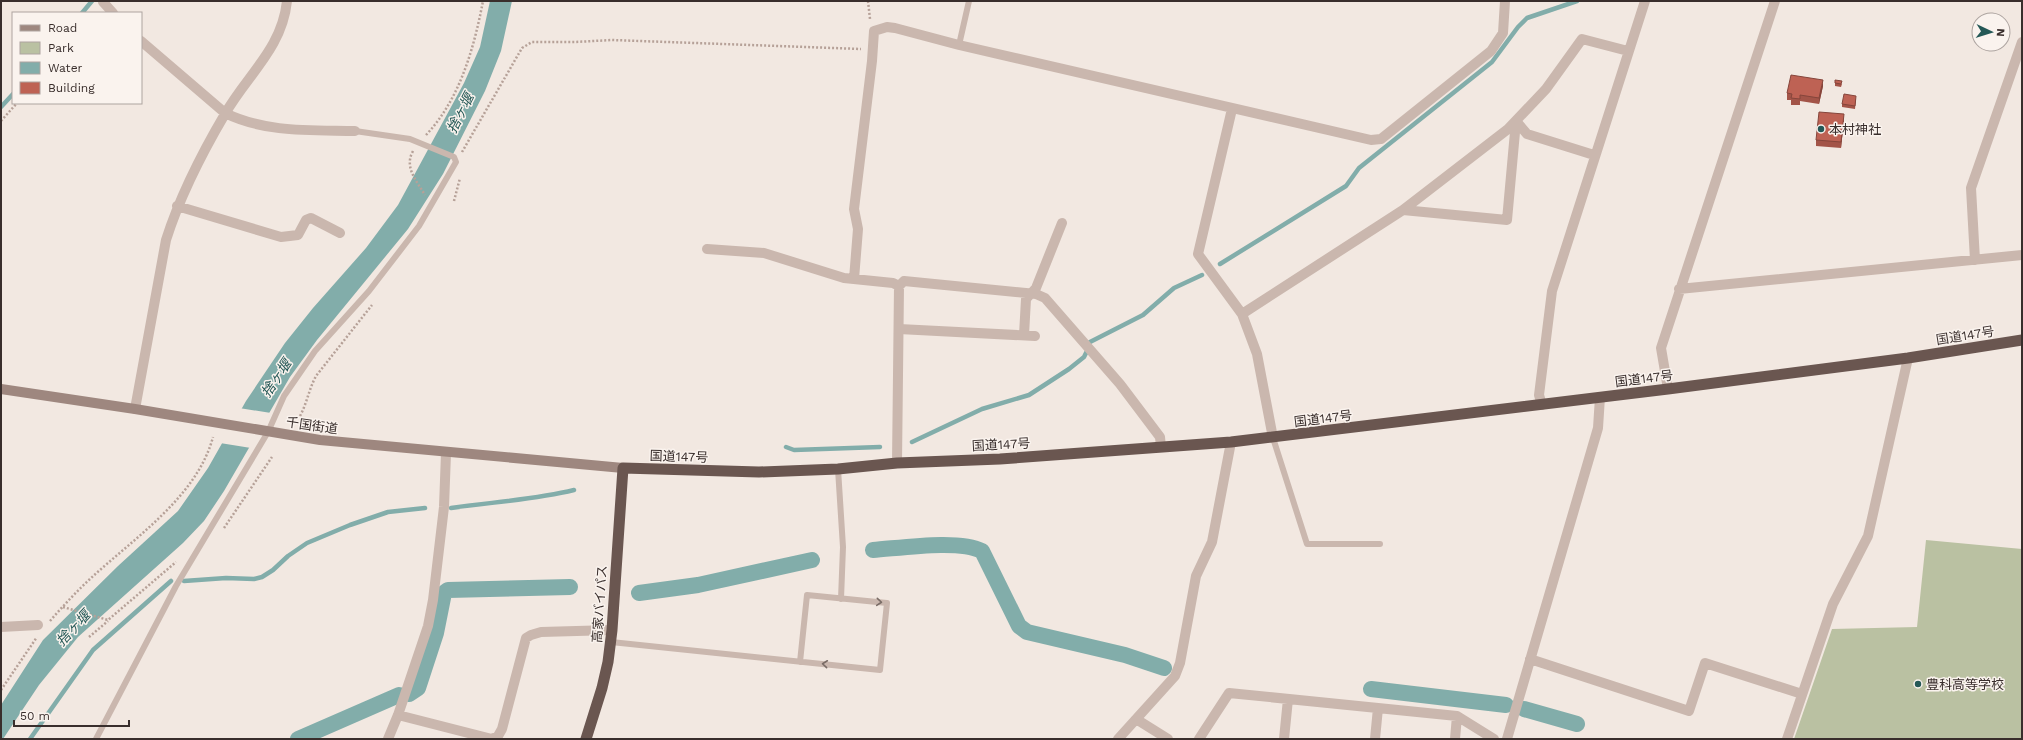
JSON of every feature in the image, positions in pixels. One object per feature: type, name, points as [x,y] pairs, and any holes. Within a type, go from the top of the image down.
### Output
[{"type":"highway","name":"国道147号","points":[[623,468],[759,472],[838,469],[897,463],[1000,459],[1231,442],[1668,389],[1908,358],[2022,340]]},
{"type":"highway","name":"高家バイパス","points":[[586,739],[602,688],[611,642],[623,468]]},
{"type":"main road","name":"千国街道","points":[[1,389],[135,409],[327,441],[623,468]]},
{"type":"street","points":[[135,409],[166,240],[178,206],[225,113],[275,44],[287,1]]},
{"type":"street","points":[[854,279],[858,229],[854,209],[874,31],[887,27],[895,28],[959,45],[1371,140],[1381,139],[1491,52],[1503,33],[1505,1]]},
{"type":"street","points":[[1542,405],[1539,395],[1552,291],[1644,1]]},
{"type":"street","points":[[1668,389],[1661,348],[1679,289],[1775,1]]},
{"type":"street","points":[[102,2],[112,12]]},
{"type":"street","points":[[1242,314],[1403,210],[1508,129],[1546,89],[1582,39],[1628,51]]},
{"type":"street","points":[[142,42],[225,113],[247,122],[275,129],[355,131]]},
{"type":"street","points":[[1975,260],[1971,188],[2022,42]]},
{"type":"street","points":[[1232,109],[1198,254],[1242,314],[1257,354],[1273,438]]},
{"type":"street","points":[[1516,121],[1527,134],[1594,155]]},
{"type":"street","points":[[1403,210],[1507,220],[1516,121]]},
{"type":"street","points":[[178,206],[281,236],[298,235],[306,220],[311,218],[340,233]]},
{"type":"street","points":[[1024,335],[1026,299],[1036,288],[1062,224]]},
{"type":"street","points":[[707,249],[764,254],[833,275],[899,286]]},
{"type":"street","points":[[1679,289],[2022,255]]},
{"type":"street","points":[[897,463],[899,286],[904,281],[1040,295],[1045,298],[1065,319],[1133,402],[1160,438],[1161,447]]},
{"type":"street","points":[[899,329],[1034,336]]},
{"type":"street","points":[[1787,739],[1833,604],[1868,536],[1908,358]]},
{"type":"street","points":[[1507,739],[1598,428],[1600,397]]},
{"type":"street","points":[[1118,739],[1175,676],[1180,663],[1196,576],[1212,542],[1231,442]]},
{"type":"street","points":[[388,739],[398,715],[428,626],[433,600],[444,507],[446,453]]},
{"type":"street","points":[[1,627],[39,629]]},
{"type":"street","points":[[398,715],[492,739],[498,736],[502,729],[526,638],[541,632],[612,630]]},
{"type":"street","points":[[1530,659],[1689,711],[1705,663],[1802,694]]},
{"type":"street","points":[[1199,739],[1229,694],[1457,716],[1494,739]]},
{"type":"street","points":[[1284,739],[1288,700]]},
{"type":"street","points":[[1375,739],[1378,708]]},
{"type":"street","points":[[1455,739],[1457,716]]},
{"type":"street","points":[[1136,719],[1168,739]]},
{"type":"lane","points":[[959,45],[969,1]]},
{"type":"lane","points":[[96,739],[176,586],[284,396],[306,363],[369,291],[419,226],[455,159],[426,144],[410,139],[355,131]]},
{"type":"lane","points":[[1273,438],[1307,544],[1380,544]]},
{"type":"lane","points":[[838,469],[843,547],[840,599]]},
{"type":"lane","points":[[611,642],[800,662],[880,670],[887,603],[807,595],[800,662]]},
{"type":"path","points":[[425,136],[443,112],[467,66],[474,44],[483,1]]},
{"type":"path","points":[[868,1],[870,18],[874,31]]},
{"type":"path","points":[[455,159],[522,48],[532,42],[612,40],[872,50]]},
{"type":"path","points":[[1,121],[16,104]]},
{"type":"path","points":[[414,147],[409,158],[409,167],[428,202]]},
{"type":"path","points":[[300,416],[306,405],[310,388],[316,376],[330,359]]},
{"type":"path","points":[[48,622],[90,579],[164,515],[185,489],[202,461],[213,437]]},
{"type":"path","points":[[221,530],[230,521],[272,457]]},
{"type":"path","points":[[89,637],[178,560]]},
{"type":"path","points":[[62,607],[108,620]]},
{"type":"path","points":[[1,690],[39,629]]},
{"type":"green space","name":"豊科高等学校","points":[[1926,540],[2022,549],[2022,739],[1794,739],[1832,629],[1917,627]]},
{"type":"water","name":"捨ヶ堰","points":[[490,1],[512,1],[501,51],[485,91],[443,174],[408,229],[317,340],[290,377],[224,491],[204,521],[183,543],[78,637],[39,685],[3,739],[1,739],[1,705],[43,640],[118,566],[178,511],[208,468],[246,401],[285,343],[313,308],[366,248],[398,205],[464,83],[480,47]]},
{"type":"pier","points":[[239,408],[271,413],[251,448],[220,443]]},
{"type":"building","points":[[1791,75],[1823,80],[1819,98],[1800,95],[1800,99],[1791,98],[1792,94],[1787,93]]},
{"type":"building","points":[[1835,80],[1842,81],[1841,84],[1835,83]]},
{"type":"building","points":[[1844,94],[1856,96],[1855,106],[1842,104]]},
{"type":"building","points":[[1819,112],[1844,114],[1841,142],[1816,140]]},
{"type":"waterway","points":[[83,12],[92,1]]},
{"type":"waterway","points":[[1220,264],[1346,186],[1359,168],[1492,62],[1518,27],[1527,18],[1577,1]]},
{"type":"waterway","points":[[1,107],[12,95]]},
{"type":"waterway","points":[[1090,342],[1143,315],[1174,288],[1202,275]]},
{"type":"waterway","points":[[912,442],[982,409],[1029,395],[1069,369],[1084,357],[1087,351]]},
{"type":"waterway","points":[[786,447],[794,450],[880,447]]},
{"type":"waterway","points":[[451,508],[528,499],[574,490]]},
{"type":"waterway","points":[[184,581],[226,578],[254,579],[262,577],[307,543],[350,525],[388,512],[425,508]]},
{"type":"waterway","points":[[873,550],[945,545],[972,547],[982,551],[1019,626],[1027,632],[1125,655],[1164,668]]},
{"type":"waterway","points":[[639,593],[698,585],[812,560]]},
{"type":"waterway","points":[[30,739],[93,650],[171,581]]},
{"type":"waterway","points":[[409,694],[418,688],[436,633],[444,593],[448,590],[570,587]]},
{"type":"waterway","points":[[1371,689],[1506,705]]},
{"type":"waterway","points":[[298,739],[399,695]]},
{"type":"waterway","points":[[1524,709],[1577,724]]},
{"type":"place","name":"本村神社","points":[[1821,129]]},
{"type":"place","name":"豊科高等学校","points":[[1918,684]]}]
